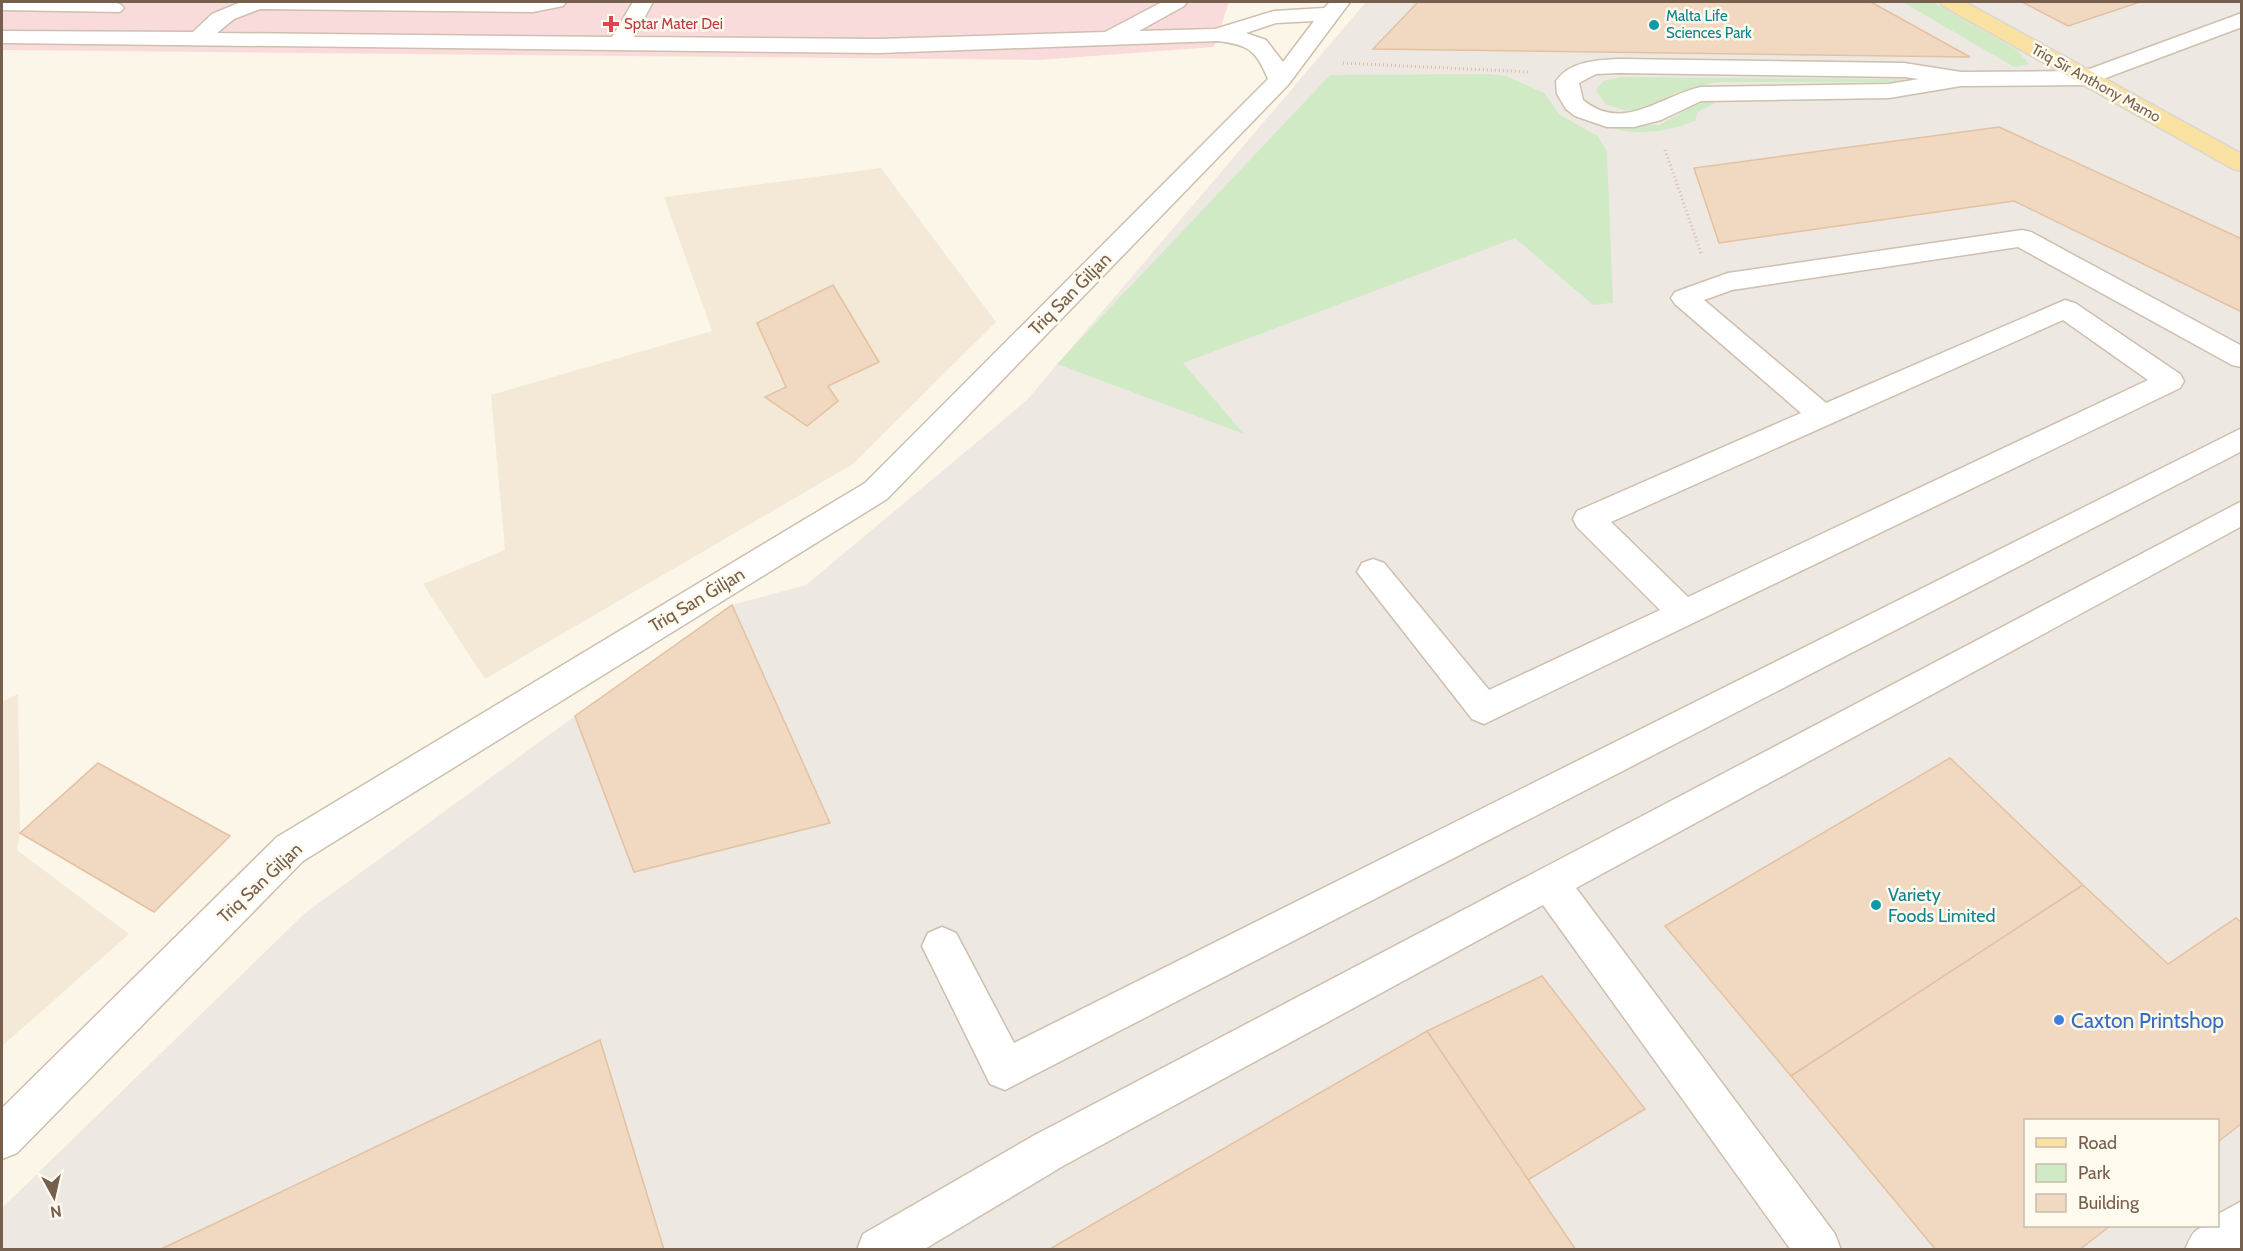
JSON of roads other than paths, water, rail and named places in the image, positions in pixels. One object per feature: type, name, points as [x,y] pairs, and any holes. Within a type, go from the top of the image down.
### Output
[{"type":"main road","name":"Triq Sir Anthony Mamo","points":[[1950,2],[2241,164]]},
{"type":"street","points":[[201,39],[212,24],[230,11],[259,3],[533,6],[556,2]]},
{"type":"street","points":[[619,44],[643,2]]},
{"type":"street","points":[[1105,40],[1177,2]]},
{"type":"street","points":[[1274,17],[1298,2]]},
{"type":"street","points":[[2,4],[113,5],[98,39]]},
{"type":"street","points":[[2,37],[879,46],[1105,40],[1204,20],[1274,17],[1335,8]]},
{"type":"street","name":"Triq San Ġiljan","points":[[2,1138],[290,849],[876,491],[1280,80],[1335,8]]},
{"type":"street","points":[[1961,79],[1904,70],[1619,66],[1595,67],[1581,71],[1567,81],[1566,93],[1574,106],[1594,117],[1620,121],[1647,118],[1683,97],[1701,94],[1889,91],[1961,79],[2087,78],[2241,19]]},
{"type":"street","points":[[1204,20],[1257,42],[1271,58],[1280,80]]},
{"type":"street","points":[[729,45],[761,25],[805,24]]},
{"type":"street","points":[[879,46],[883,24]]},
{"type":"street","points":[[1822,415],[1684,298],[1728,282],[2022,238],[2241,358]]},
{"type":"street","points":[[1373,572],[1484,709],[1684,614],[2170,381],[2065,309],[1588,519],[1684,614]]},
{"type":"street","points":[[942,946],[1005,1069],[2241,438]]},
{"type":"street","points":[[879,1250],[1048,1151],[2241,512]]},
{"type":"street","points":[[1549,882],[1819,1250]]},
{"type":"street","points":[[2207,1250],[2241,1223]]},
{"type":"place","name":"Sptar Mater Dei","points":[[611,24]]},
{"type":"place","name":"Malta Life Sciences Park","points":[[1654,25]]},
{"type":"place","name":"Variety Foods Limited","points":[[1876,905]]},
{"type":"place","name":"Caxton Printshop","points":[[2059,1020]]}]
